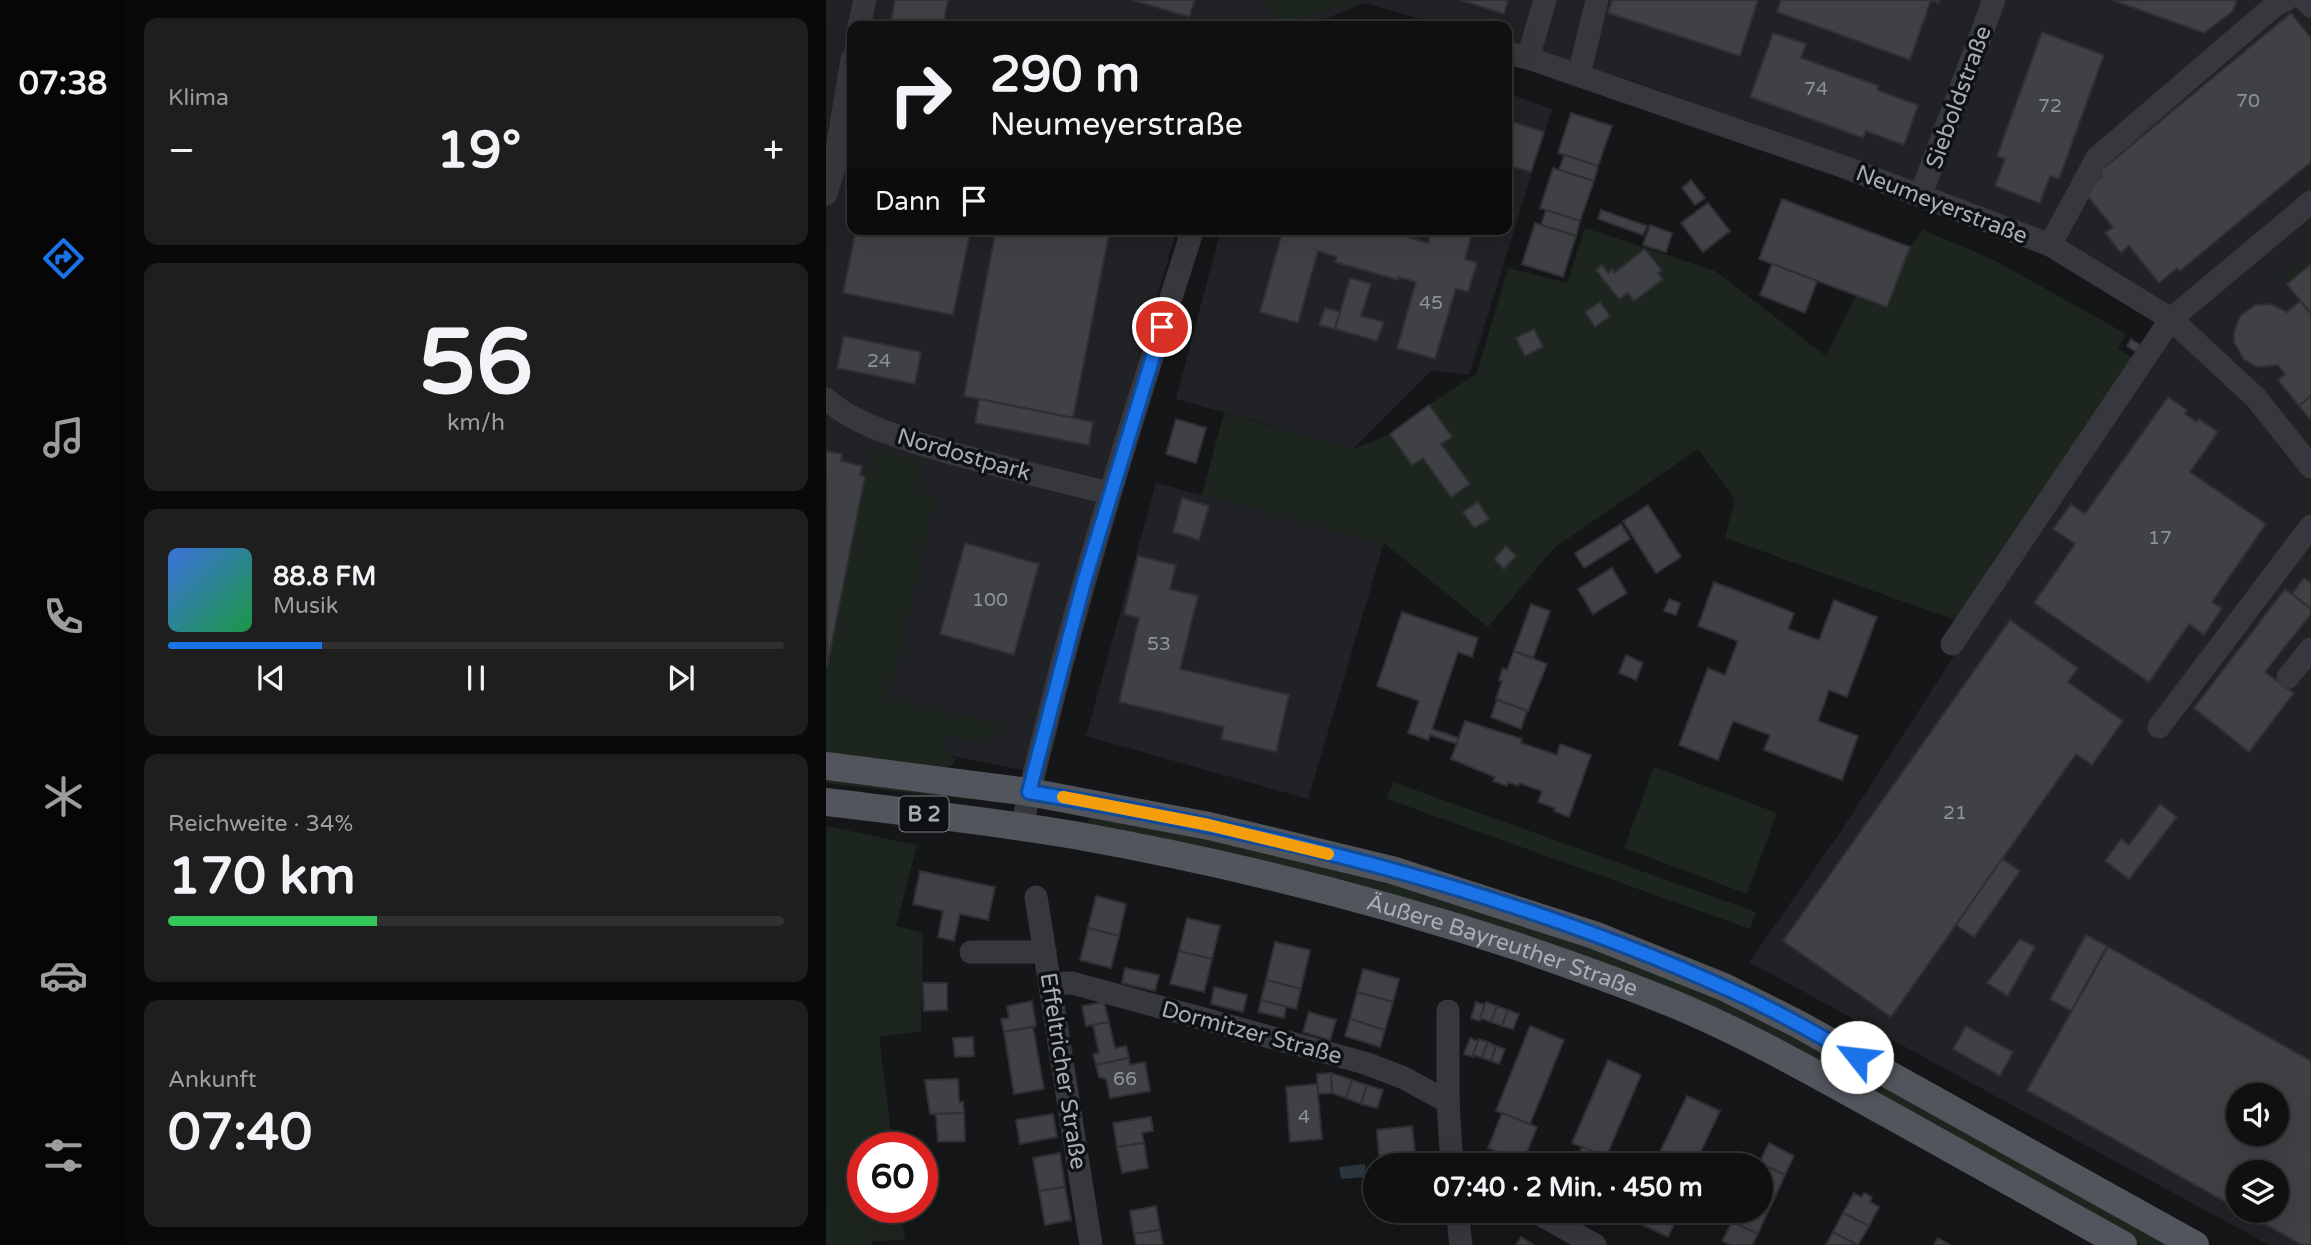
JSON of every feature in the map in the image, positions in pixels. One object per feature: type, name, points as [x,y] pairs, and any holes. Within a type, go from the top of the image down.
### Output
[{"type":"main road","name":"Äußere Bayreuther Straße","points":[[826,766],[1029,792],[1209,825],[1356,860],[1530,913],[1635,950],[1724,987],[1798,1024],[2195,1245]]},
{"type":"main road","name":"Äußere Bayreuther Straße","points":[[826,802],[1023,827],[1104,841],[1236,868],[1452,925],[1635,988],[1738,1033],[2123,1245]]},
{"type":"street","points":[[860,21],[865,0]]},
{"type":"street","points":[[1517,55],[1545,0]]},
{"type":"street","points":[[1579,75],[1597,0]]},
{"type":"street","name":"Sieboldstraße","points":[[1921,194],[1994,0]]},
{"type":"street","points":[[2050,245],[2097,158],[2274,6],[2286,0]]},
{"type":"street","points":[[2305,0],[2311,6]]},
{"type":"street","name":"Neumeyerstraße","points":[[1517,55],[1921,194],[2050,245],[2171,319],[2256,398],[2311,467]]},
{"type":"street","points":[[826,194],[834,168],[847,89]]},
{"type":"street","points":[[1952,644],[2171,319],[2311,202]]},
{"type":"street","points":[[1023,827],[1029,792],[1109,493],[1190,235]]},
{"type":"street","name":"Nordostpark","points":[[831,409],[897,436],[978,461],[1109,493]]},
{"type":"street","points":[[2159,727],[2311,526]]},
{"type":"street","points":[[2288,677],[2311,649]]},
{"type":"street","name":"Effeltricher Straße","points":[[1035,897],[1091,1245]]},
{"type":"street","points":[[971,952],[1045,952]]},
{"type":"street","name":"Dormitzer Straße","points":[[1051,984],[1072,982],[1352,1059],[1404,1078],[1448,1102]]},
{"type":"street","points":[[1448,1011],[1451,1153]]},
{"type":"street","points":[[1458,1223],[1461,1245]]},
{"type":"street","points":[[1556,1223],[1595,1245]]},
{"type":"shaded area","points":[[826,0],[2311,0],[2311,1245],[2269,1245],[2229,1223],[2289,1223],[2289,1160],[2226,1160],[2226,1222],[1749,962],[1843,828],[2171,320],[2052,243],[1897,174],[1635,82],[1512,46],[1512,21],[1427,21],[1365,3],[1320,21],[847,21],[847,235],[1175,235],[1105,475],[1033,772],[826,731]]},
{"type":"shaded area","points":[[1262,0],[1356,0],[1293,21],[1278,21]]},
{"type":"shaded area","points":[[1512,95],[1552,109],[1469,375],[1432,370],[1353,449],[1176,399],[1219,235],[1512,235]]},
{"type":"shaded area","points":[[1585,228],[1715,271],[1826,356],[1856,295],[1887,307],[1910,247],[1923,230],[1994,260],[2126,334],[2118,348],[2133,359],[1958,621],[1725,538],[1735,500],[1698,449],[1554,548],[1488,627],[1384,543],[1202,495],[1224,413],[1353,449],[1390,434],[1412,465],[1423,458],[1452,497],[1469,484],[1441,444],[1451,437],[1429,405],[1477,373],[1508,268],[1567,283]]},
{"type":"shaded area","points":[[2311,258],[2311,264],[2290,281],[2283,273],[2292,266],[2296,270]]},
{"type":"shaded area","points":[[871,450],[920,461],[914,493],[935,499],[889,699],[1005,726],[981,741],[947,735],[945,750],[954,759],[954,764],[940,771],[826,756],[826,668]]},
{"type":"shaded area","points":[[1156,483],[1384,543],[1308,799],[1086,736]]},
{"type":"shaded area","points":[[1654,767],[1777,813],[1747,894],[1624,848]]},
{"type":"shaded area","points":[[826,776],[974,795],[973,800],[826,783]]},
{"type":"shaded area","points":[[1393,782],[1756,912],[1750,929],[1387,799]]},
{"type":"shaded area","points":[[1090,812],[1310,859],[1594,946],[1733,1003],[2174,1245],[2143,1245],[1869,1093],[1727,1018],[1087,827]]},
{"type":"shaded area","points":[[826,826],[917,845],[896,926],[923,933],[921,1031],[879,1037],[891,1132],[847,1132],[847,1223],[903,1223],[905,1240],[872,1241],[872,1245],[826,1245]]},
{"type":"shaded area","points":[[1363,1164],[1363,1177],[1341,1179],[1339,1167]]},
{"type":"building","points":[[895,0],[948,0],[944,21],[891,21]]},
{"type":"building","points":[[1132,0],[1195,0],[1189,17]]},
{"type":"building","points":[[1460,0],[1508,0],[1504,14]]},
{"type":"building","points":[[1612,0],[1758,0],[1740,56],[1608,13]]},
{"type":"building","points":[[1781,0],[1931,0],[1910,60],[1777,12]]},
{"type":"building","points":[[2112,0],[2237,0],[2233,11],[2204,33]]},
{"type":"building","points":[[2291,13],[2311,38],[2311,162],[2180,271],[2177,268],[2159,283],[2129,246],[2121,253],[2105,233],[2113,227],[2083,191],[2102,176],[2099,172]]},
{"type":"building","points":[[2042,32],[2104,55],[2059,179],[2050,176],[2040,203],[1995,186],[2005,159],[1997,156]]},
{"type":"building","points":[[1773,33],[1806,44],[1801,58],[1879,86],[1877,90],[1918,105],[1904,145],[1866,131],[1863,138],[1750,97]]},
{"type":"building","points":[[1571,113],[1612,126],[1598,166],[1558,153]]},
{"type":"building","points":[[1512,122],[1544,132],[1531,172],[1512,166]]},
{"type":"building","points":[[1564,155],[1598,166],[1594,181],[1559,170]]},
{"type":"building","points":[[1553,168],[1594,181],[1580,221],[1540,208]]},
{"type":"building","points":[[1691,180],[1705,198],[1695,205],[1682,188]]},
{"type":"building","points":[[1782,199],[1910,247],[1887,307],[1759,259]]},
{"type":"building","points":[[1708,203],[1730,231],[1703,252],[1681,223]]},
{"type":"building","points":[[1546,210],[1580,221],[1576,236],[1541,225]]},
{"type":"building","points":[[1601,210],[1647,226],[1643,235],[1598,219]]},
{"type":"building","points":[[1535,223],[1576,236],[1563,277],[1522,264]]},
{"type":"building","points":[[1650,225],[1672,233],[1666,252],[1643,245]]},
{"type":"building","points":[[855,235],[970,235],[953,315],[843,293]]},
{"type":"building","points":[[995,235],[1109,235],[1073,418],[964,396]]},
{"type":"building","points":[[1281,235],[1401,235],[1428,243],[1430,235],[1471,235],[1465,259],[1477,263],[1468,292],[1456,288],[1435,359],[1397,348],[1416,282],[1398,277],[1398,280],[1335,262],[1337,257],[1318,251],[1298,323],[1260,312]]},
{"type":"building","points":[[1645,249],[1662,271],[1658,273],[1663,279],[1634,301],[1628,293],[1619,299],[1596,270],[1602,265],[1608,273],[1612,269],[1614,273]]},
{"type":"building","points":[[1772,264],[1817,281],[1805,313],[1760,295]]},
{"type":"building","points":[[2311,264],[2311,314],[2287,284]]},
{"type":"building","points":[[1350,278],[1371,284],[1361,316],[1384,322],[1377,341],[1335,329]]},
{"type":"building","points":[[2300,301],[2311,314],[2311,396],[2299,406],[2278,380],[2285,374],[2278,365],[2258,367],[2244,360],[2234,342],[2234,332],[2240,316],[2255,305],[2271,304],[2287,312]]},
{"type":"building","points":[[1600,302],[1610,316],[1595,327],[1585,312]]},
{"type":"building","points":[[1325,308],[1340,312],[1334,329],[1319,325]]},
{"type":"building","points":[[1534,329],[1543,347],[1525,356],[1516,338]]},
{"type":"building","points":[[844,336],[921,352],[915,384],[837,368]]},
{"type":"building","points":[[2131,339],[2143,347],[2139,354],[2127,346]]},
{"type":"building","points":[[2311,396],[2311,420],[2299,406]]},
{"type":"building","points":[[2168,397],[2187,410],[2185,414],[2197,422],[2199,419],[2218,432],[2190,472],[2266,524],[2212,602],[2222,608],[2204,635],[2189,624],[2149,682],[2034,603],[2075,544],[2053,529],[2071,504],[2085,514]]},
{"type":"building","points":[[979,399],[1093,422],[1089,445],[975,423]]},
{"type":"building","points":[[1429,405],[1452,437],[1441,444],[1470,484],[1451,497],[1423,458],[1412,465],[1390,434]]},
{"type":"building","points":[[1176,419],[1206,428],[1196,463],[1166,454]]},
{"type":"building","points":[[826,451],[842,454],[841,461],[862,466],[860,475],[865,476],[827,667]]},
{"type":"building","points":[[1182,498],[1209,506],[1199,540],[1173,532]]},
{"type":"building","points":[[1478,502],[1489,519],[1474,528],[1463,512]]},
{"type":"building","points":[[1648,505],[1681,557],[1656,573],[1623,521]]},
{"type":"building","points":[[1621,524],[1630,539],[1584,568],[1575,553]]},
{"type":"building","points":[[965,543],[1039,564],[1014,655],[940,634]]},
{"type":"building","points":[[1506,546],[1516,556],[1504,569],[1494,559]]},
{"type":"building","points":[[1138,556],[1176,565],[1170,589],[1198,596],[1180,669],[1289,695],[1276,752],[1221,739],[1224,727],[1119,702],[1139,618],[1124,614]]},
{"type":"building","points":[[1612,568],[1627,593],[1593,614],[1578,589]]},
{"type":"building","points":[[2304,578],[2311,583],[2311,609],[2292,594]]},
{"type":"building","points":[[1714,582],[1794,613],[1788,629],[1819,640],[1834,600],[1877,617],[1847,697],[1829,690],[1818,721],[1858,736],[1842,780],[1764,750],[1770,735],[1733,721],[1718,760],[1679,745],[1708,668],[1725,675],[1738,641],[1698,626]]},
{"type":"building","points":[[2285,589],[2311,609],[2311,614],[2265,672],[2294,693],[2249,752],[2194,708]]},
{"type":"building","points":[[1669,599],[1680,603],[1676,615],[1664,611]]},
{"type":"building","points":[[1531,604],[1550,611],[1533,658],[1514,651]]},
{"type":"building","points":[[1402,612],[1478,638],[1472,657],[1458,652],[1432,729],[1459,738],[1457,744],[1430,735],[1428,740],[1408,733],[1419,701],[1377,686]]},
{"type":"building","points":[[2010,620],[2078,668],[2068,682],[2123,721],[2092,765],[2076,754],[1891,1017],[1783,941]]},
{"type":"building","points":[[1514,651],[1547,664],[1528,711],[1496,699],[1503,668],[1507,670]]},
{"type":"building","points":[[1626,655],[1643,663],[1636,680],[1619,673]]},
{"type":"building","points":[[1497,700],[1527,711],[1521,729],[1491,717]]},
{"type":"building","points":[[1465,721],[1522,739],[1521,743],[1557,755],[1560,744],[1591,755],[1569,817],[1538,802],[1542,791],[1519,783],[1518,786],[1508,782],[1507,786],[1493,781],[1495,777],[1451,759]]},
{"type":"building","points":[[2160,804],[2177,817],[2129,879],[2105,861],[2121,839],[2129,845]]},
{"type":"building","points":[[2002,859],[2020,871],[1974,937],[1956,925]]},
{"type":"building","points":[[920,871],[995,887],[988,920],[960,914],[954,941],[938,937],[943,911],[913,904]]},
{"type":"building","points":[[1096,896],[1126,904],[1119,936],[1088,928]]},
{"type":"building","points":[[1187,918],[1220,926],[1212,959],[1179,951]]},
{"type":"building","points":[[1088,928],[1119,936],[1111,968],[1080,960]]},
{"type":"building","points":[[2086,935],[2107,946],[2071,1011],[2050,999]]},
{"type":"building","points":[[2020,939],[2035,947],[2008,996],[1987,983]]},
{"type":"building","points":[[1275,942],[1310,950],[1301,989],[1266,980]]},
{"type":"building","points":[[2108,947],[2311,1061],[2311,1245],[2302,1245],[2263,1223],[2289,1223],[2289,1160],[2226,1160],[2226,1202],[2027,1090]]},
{"type":"building","points":[[1179,951],[1212,959],[1204,992],[1170,984]]},
{"type":"building","points":[[1125,968],[1159,975],[1155,991],[1122,983]]},
{"type":"building","points":[[1363,969],[1399,979],[1393,1002],[1357,992]]},
{"type":"building","points":[[1266,980],[1301,989],[1296,1009],[1261,1000]]},
{"type":"building","points":[[923,983],[947,983],[947,1010],[924,1011]]},
{"type":"building","points":[[1214,987],[1247,995],[1243,1012],[1211,1004]]},
{"type":"building","points":[[1357,992],[1393,1002],[1385,1030],[1350,1019]]},
{"type":"building","points":[[1261,1000],[1286,1007],[1284,1018],[1258,1012]]},
{"type":"building","points":[[1032,1001],[1036,1026],[1004,1032],[1001,1019],[1009,1018],[1007,1006]]},
{"type":"building","points":[[1104,1002],[1109,1022],[1086,1026],[1082,1006]]},
{"type":"building","points":[[1476,1002],[1485,1005],[1480,1021],[1471,1018]]},
{"type":"building","points":[[1486,1002],[1497,1006],[1491,1022],[1480,1018]]},
{"type":"building","points":[[1497,1006],[1508,1010],[1502,1026],[1491,1022]]},
{"type":"building","points":[[1508,1010],[1519,1014],[1513,1029],[1502,1026]]},
{"type":"building","points":[[1309,1012],[1336,1020],[1330,1040],[1303,1032]]},
{"type":"building","points":[[1350,1019],[1385,1030],[1380,1047],[1345,1036]]},
{"type":"building","points":[[1109,1022],[1115,1048],[1126,1046],[1129,1058],[1096,1065],[1093,1054],[1099,1053],[1093,1025]]},
{"type":"building","points":[[1530,1026],[1564,1040],[1530,1124],[1496,1111]]},
{"type":"building","points":[[1966,1026],[2013,1052],[2000,1076],[1953,1049]]},
{"type":"building","points":[[1033,1027],[1044,1089],[1014,1094],[1004,1032]]},
{"type":"building","points":[[973,1037],[974,1056],[955,1057],[953,1038]]},
{"type":"building","points":[[1470,1038],[1478,1041],[1473,1057],[1464,1054]]},
{"type":"building","points":[[1479,1039],[1488,1042],[1482,1058],[1473,1055]]},
{"type":"building","points":[[1488,1042],[1496,1046],[1491,1061],[1482,1058]]},
{"type":"building","points":[[1496,1046],[1505,1049],[1499,1064],[1491,1061]]},
{"type":"building","points":[[1129,1058],[1130,1065],[1145,1062],[1150,1091],[1110,1098],[1106,1079],[1099,1077],[1096,1065]]},
{"type":"building","points":[[1608,1060],[1641,1075],[1608,1153],[1596,1153],[1572,1143]]},
{"type":"building","points":[[1331,1073],[1332,1093],[1318,1094],[1317,1074]]},
{"type":"building","points":[[1331,1073],[1352,1080],[1346,1098],[1332,1093]]},
{"type":"building","points":[[958,1079],[959,1102],[963,1102],[964,1113],[930,1114],[925,1080]]},
{"type":"building","points":[[1352,1080],[1367,1085],[1361,1104],[1346,1098]]},
{"type":"building","points":[[1317,1084],[1322,1139],[1290,1142],[1286,1087]]},
{"type":"building","points":[[1367,1085],[1383,1090],[1377,1108],[1361,1104]]},
{"type":"building","points":[[1687,1096],[1720,1111],[1700,1153],[1659,1153]]},
{"type":"building","points":[[964,1113],[965,1141],[938,1142],[936,1114]]},
{"type":"building","points":[[1502,1113],[1537,1127],[1527,1153],[1500,1153],[1488,1148]]},
{"type":"building","points":[[1053,1114],[1057,1137],[1020,1144],[1016,1120]]},
{"type":"building","points":[[1151,1117],[1153,1131],[1142,1133],[1144,1143],[1117,1147],[1113,1123]]},
{"type":"building","points":[[1412,1126],[1415,1152],[1379,1153],[1377,1130]]},
{"type":"building","points":[[1144,1143],[1148,1168],[1122,1173],[1117,1147]]},
{"type":"building","points":[[1769,1143],[1794,1156],[1785,1175],[1773,1169],[1773,1153],[1764,1153]]},
{"type":"building","points":[[1582,1147],[1596,1153],[1579,1153]]},
{"type":"building","points":[[1060,1153],[1065,1187],[1039,1191],[1033,1158]]},
{"type":"building","points":[[1773,1169],[1785,1175],[1776,1195],[1773,1194]]},
{"type":"building","points":[[1065,1187],[1071,1220],[1045,1225],[1039,1191]]},
{"type":"building","points":[[1854,1193],[1861,1197],[1864,1193],[1872,1197],[1870,1202],[1879,1207],[1869,1226],[1843,1213]]},
{"type":"building","points":[[1156,1206],[1160,1230],[1134,1234],[1130,1211]]},
{"type":"building","points":[[1843,1213],[1869,1226],[1858,1245],[1833,1232]]},
{"type":"building","points":[[1638,1223],[1674,1223],[1668,1237]]},
{"type":"building","points":[[1731,1223],[1758,1234],[1752,1245],[1731,1245],[1722,1241]]},
{"type":"building","points":[[1734,1223],[1763,1223],[1758,1234]]},
{"type":"building","points":[[1160,1230],[1163,1245],[1136,1245],[1134,1234]]},
{"type":"building","points":[[1833,1232],[1856,1245],[1826,1245]]},
{"type":"building","points":[[1521,1237],[1534,1245],[1516,1245]]},
{"type":"building","points":[[1938,1238],[1950,1245],[1934,1245]]},
{"type":"slow traffic","points":[[1063,797],[1209,825],[1328,854]]},
{"type":"route","points":[[1162,327],[1109,493],[1029,792],[1209,825],[1283,842],[1392,870],[1488,900],[1671,964],[1739,994],[1857,1057]]}]
